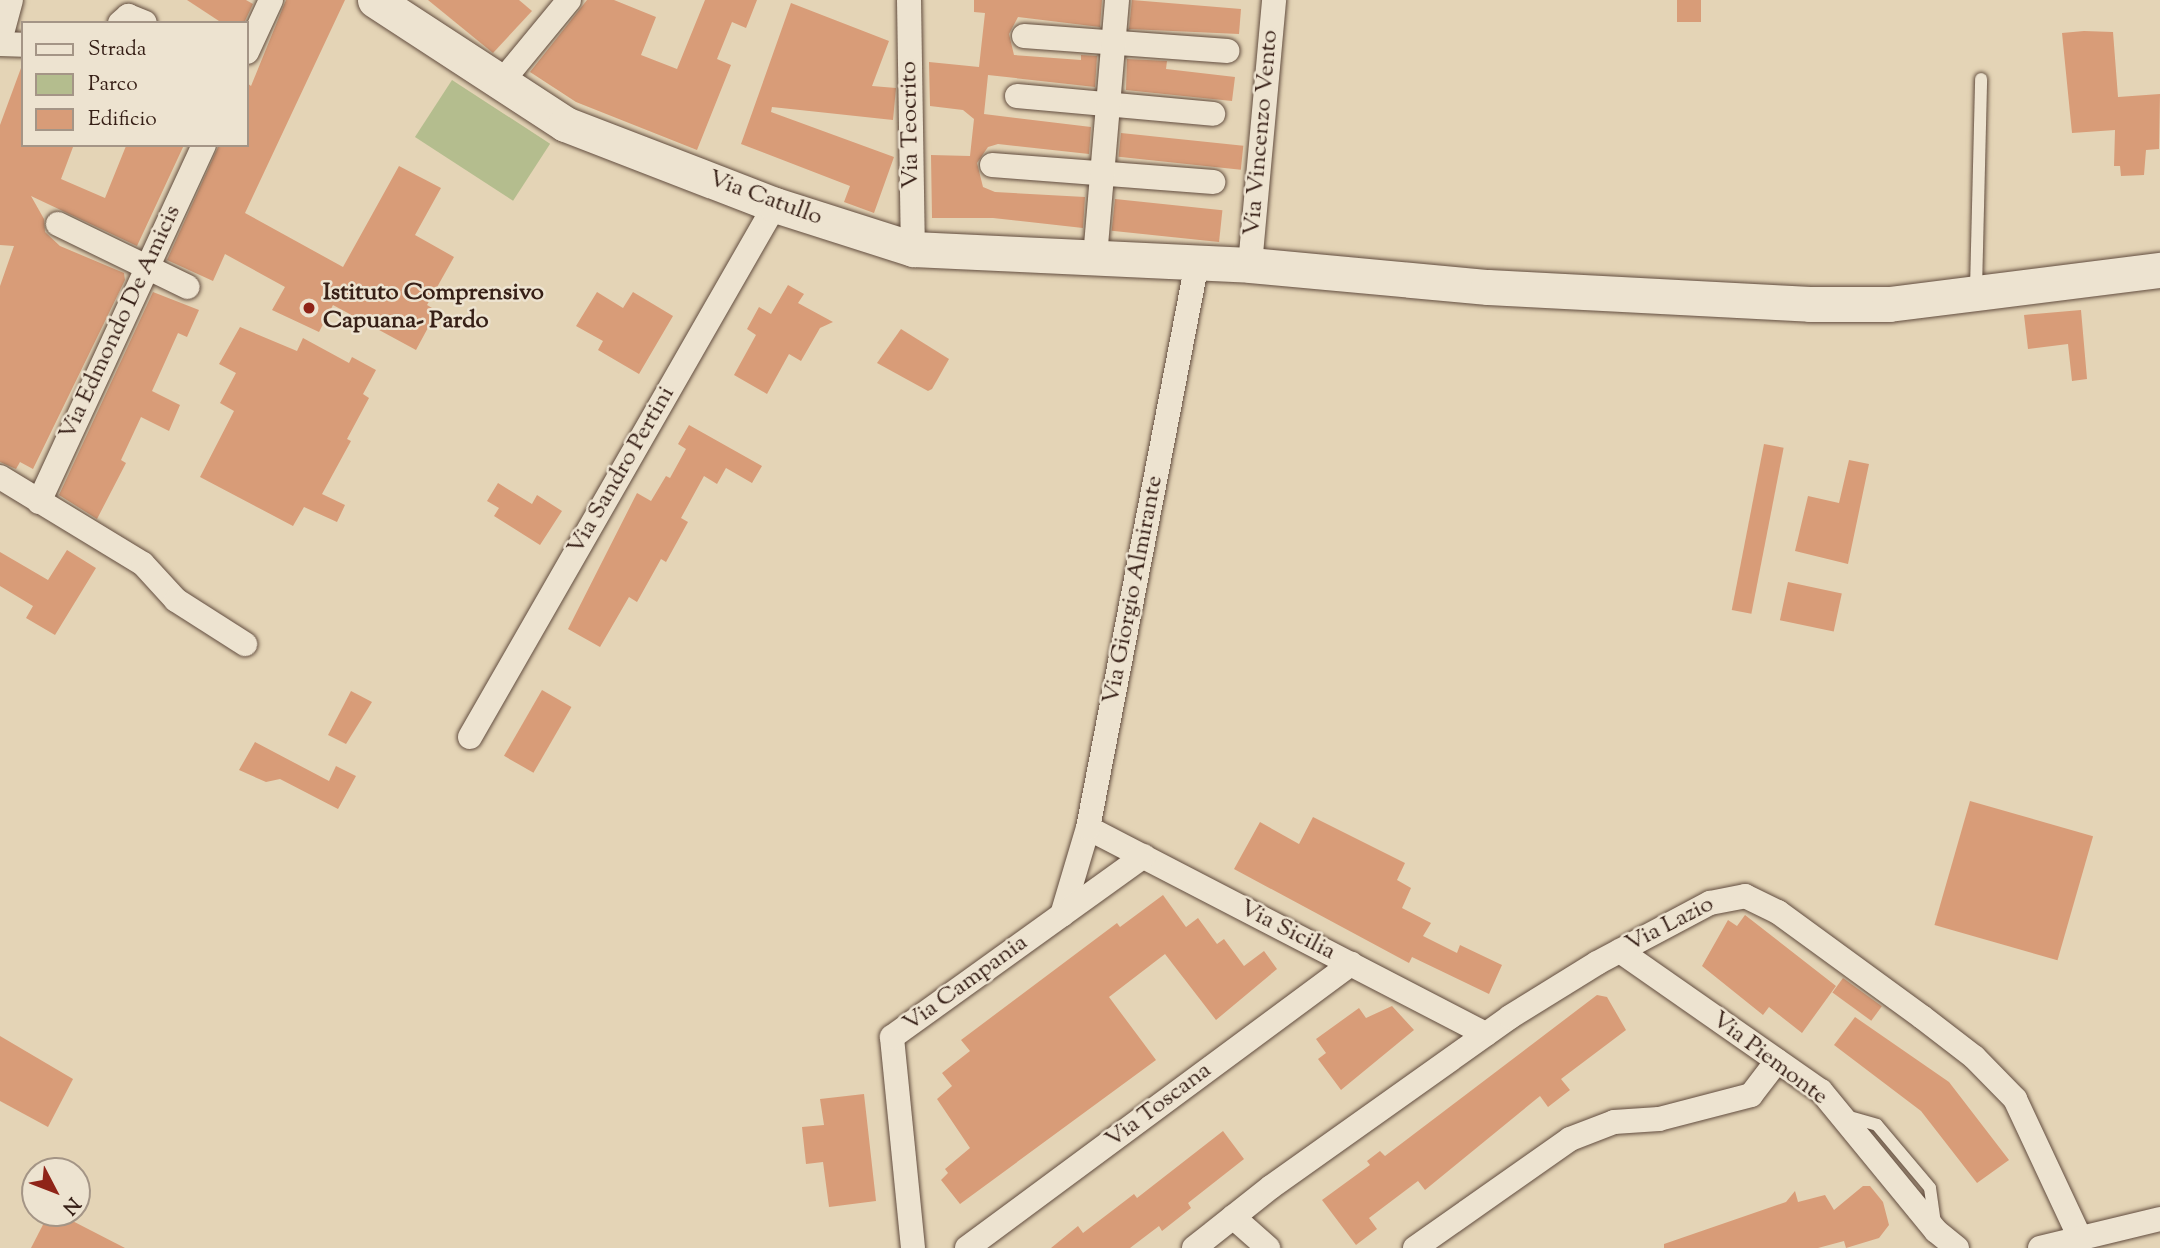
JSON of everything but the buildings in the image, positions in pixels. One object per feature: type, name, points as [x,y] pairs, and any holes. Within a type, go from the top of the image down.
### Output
[{"type":"street","points":[[11,0],[0,43],[21,45]]},
{"type":"street","points":[[248,50],[271,0]]},
{"type":"street","name":"Via Catullo","points":[[375,0],[499,85],[565,124],[775,205],[913,249],[1250,265],[1488,287],[1810,304],[1889,304],[2160,270]]},
{"type":"street","points":[[499,85],[569,0]]},
{"type":"street","name":"Via Teocrito","points":[[909,0],[913,249]]},
{"type":"street","points":[[1094,257],[1117,0]]},
{"type":"street","name":"Via Vincenzo Vento","points":[[1250,265],[1274,0]]},
{"type":"street","points":[[1024,36],[1227,51]]},
{"type":"street","points":[[1017,96],[1213,114]]},
{"type":"street","name":"Via Edmondo De Amicis","points":[[39,502],[203,147]]},
{"type":"street","points":[[992,165],[1213,182]]},
{"type":"street","name":"Via Sandro Pertini","points":[[470,737],[775,205]]},
{"type":"street","points":[[58,224],[188,286]]},
{"type":"street","name":"Via Giorgio Almirante","points":[[1062,915],[1088,828],[1197,263]]},
{"type":"street","points":[[0,477],[143,564],[176,600],[245,645]]},
{"type":"street","name":"Via Sicilia","points":[[1088,828],[1486,1034]]},
{"type":"street","name":"Via Campania","points":[[913,1248],[892,1037],[1144,856]]},
{"type":"street","name":"Via Lazio","points":[[1194,1248],[1486,1034],[1620,951],[1727,897],[1745,896],[1771,906],[1973,1057],[2015,1099],[2080,1238]]},
{"type":"street","name":"Via Piemonte","points":[[1620,951],[1821,1091],[1936,1231],[1957,1248]]},
{"type":"street","name":"Via Toscana","points":[[967,1248],[1351,964]]},
{"type":"street","points":[[1415,1248],[1570,1139],[1614,1122],[1659,1119],[1751,1095],[1777,1061]]},
{"type":"street","points":[[1233,1217],[1268,1248]]},
{"type":"street","points":[[2040,1248],[2160,1219]]},
{"type":"lane","points":[[1976,293],[1981,79]]},
{"type":"green space","points":[[452,80],[550,144],[513,201],[415,137]]},
{"type":"place","name":"Istituto Comprensivo Capuana- Pardo","points":[[309,308]]}]
